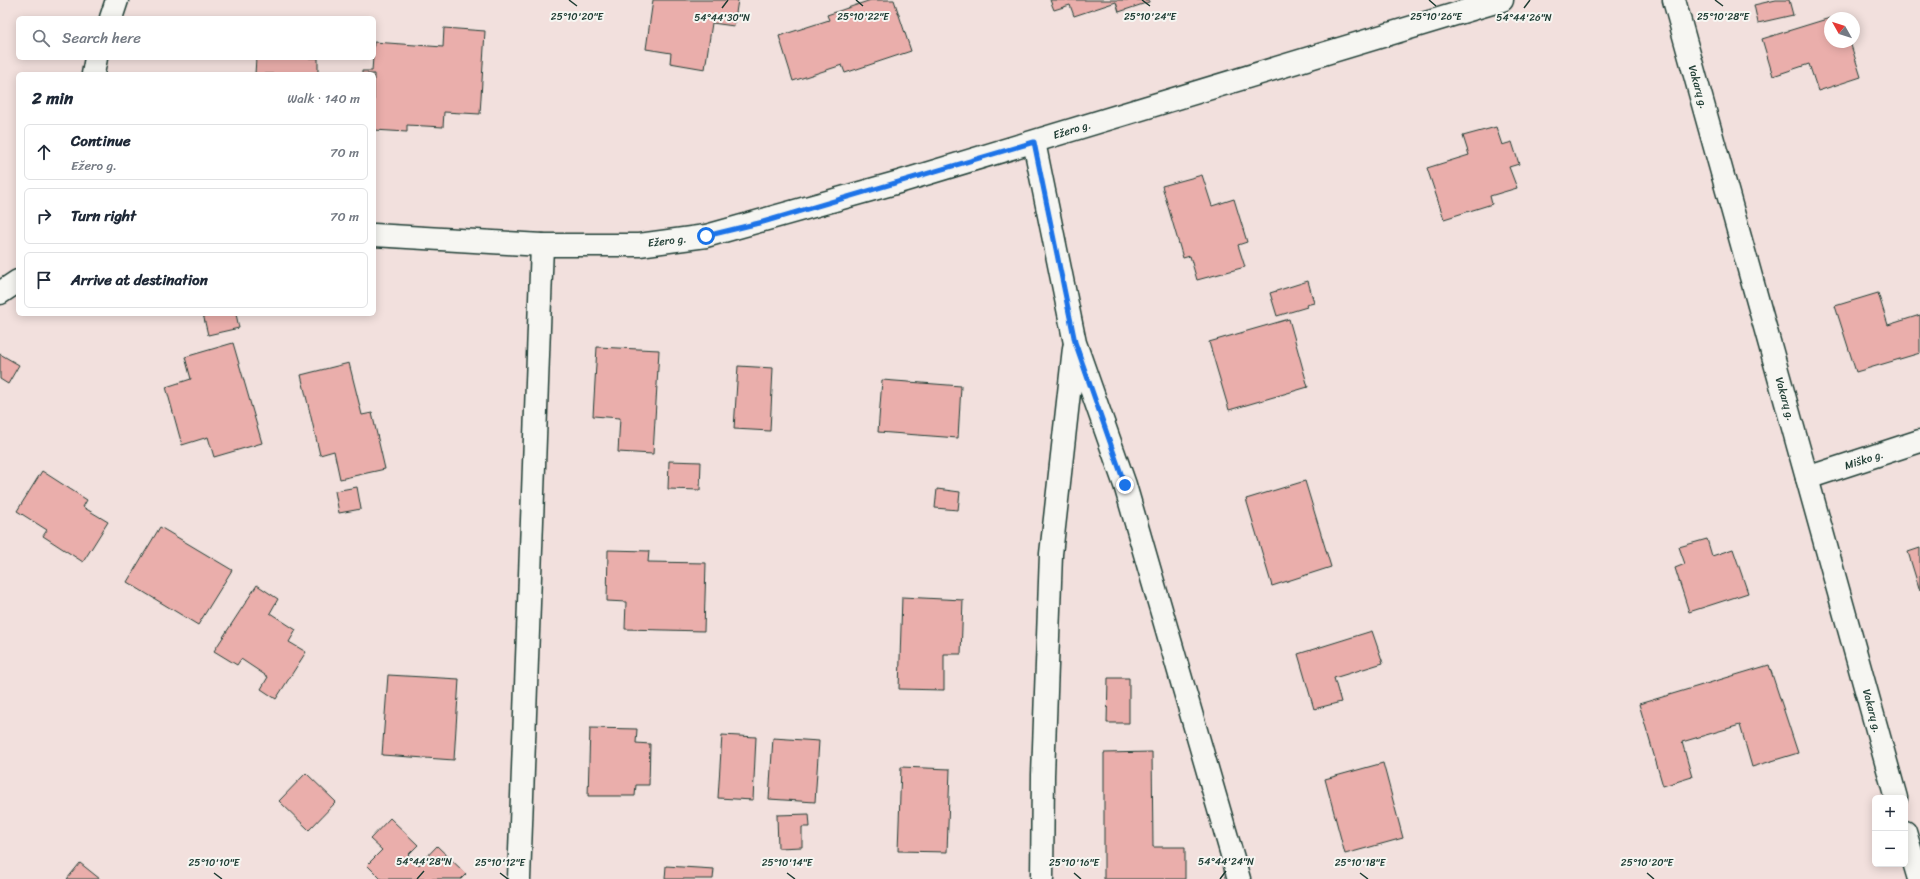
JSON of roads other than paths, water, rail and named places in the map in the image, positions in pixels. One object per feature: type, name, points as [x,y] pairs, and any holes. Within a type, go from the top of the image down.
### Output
[{"type":"street","points":[[112,16],[117,0]]},
{"type":"street","name":"Ežero g.","points":[[376,235],[542,245],[639,245],[706,236],[763,222],[1034,142],[1502,0]]},
{"type":"street","name":"Vakarų g.","points":[[1674,0],[1895,795]]},
{"type":"street","points":[[93,72],[96,60]]},
{"type":"street","points":[[1034,142],[1075,342],[1125,485],[1239,879]]},
{"type":"street","points":[[519,879],[542,245]]},
{"type":"street","points":[[0,293],[16,283]]},
{"type":"street","points":[[1042,879],[1043,775],[1051,554],[1075,342]]},
{"type":"street","name":"Miško g.","points":[[1807,478],[1920,441]]},
{"type":"street","points":[[1908,842],[1919,879]]}]
